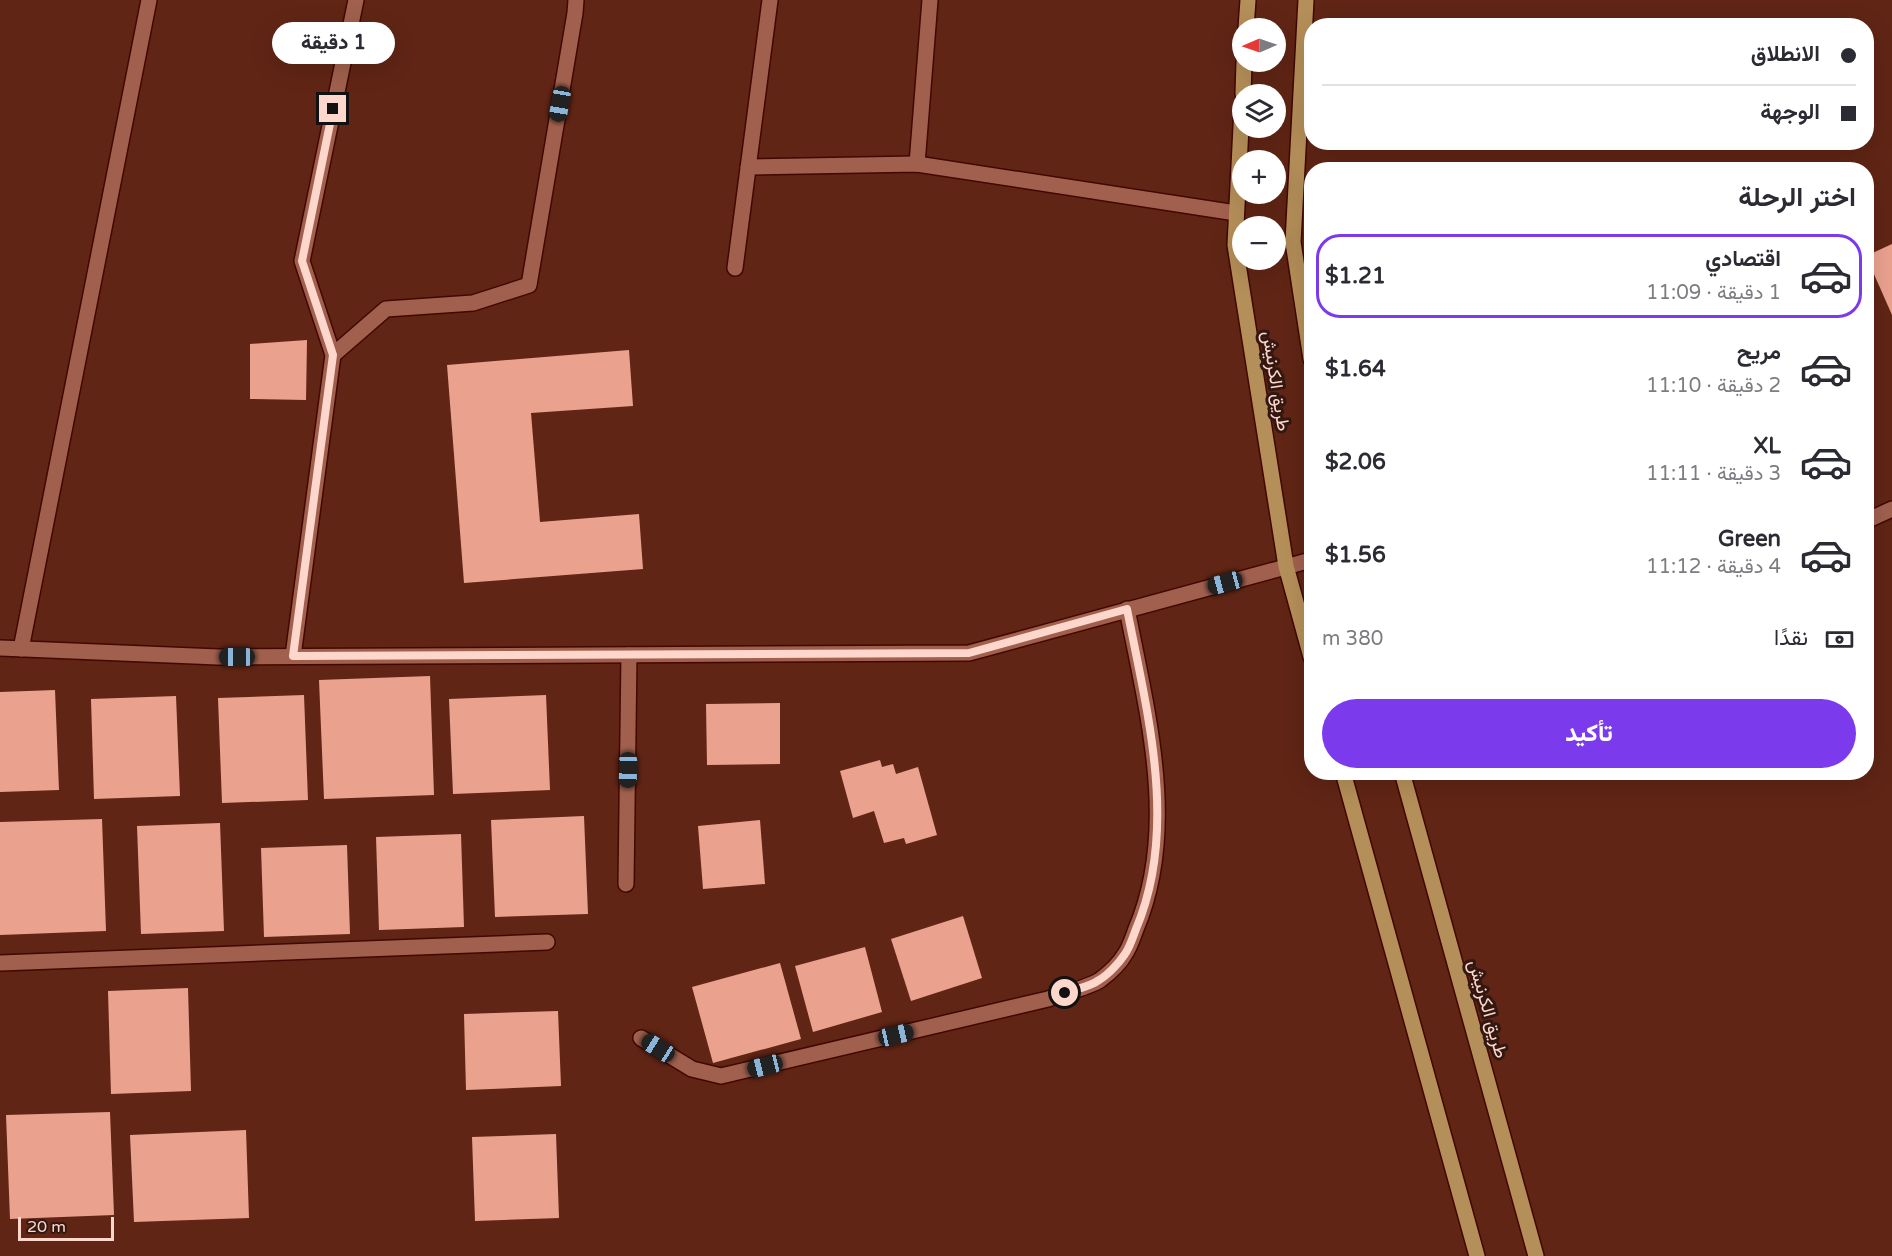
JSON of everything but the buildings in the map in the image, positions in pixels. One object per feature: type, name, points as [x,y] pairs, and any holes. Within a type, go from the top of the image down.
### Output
[{"type":"main road","points":[[1247,18],[1248,0]]},
{"type":"main road","points":[[1305,18],[1306,0]]},
{"type":"main road","points":[[1304,37],[1293,242],[1304,314]]},
{"type":"main road","name":"طريق الكرنيش","points":[[1240,138],[1235,244],[1286,566],[1304,632]]},
{"type":"main road","points":[[1345,780],[1477,1256]]},
{"type":"main road","name":"طريق الكرنيش","points":[[1404,780],[1536,1256]]},
{"type":"street","points":[[21,649],[149,0]]},
{"type":"street","points":[[293,656],[333,355],[302,261],[356,0]]},
{"type":"street","points":[[333,355],[386,309],[473,303],[529,285],[576,0]]},
{"type":"street","points":[[735,268],[770,0]]},
{"type":"street","points":[[917,164],[930,0]]},
{"type":"street","points":[[748,167],[917,164],[1236,213]]},
{"type":"street","points":[[1874,517],[1892,509]]},
{"type":"street","points":[[0,648],[218,657],[969,653],[1304,562]]},
{"type":"street","points":[[641,1038],[692,1069],[721,1076],[1048,999],[1099,981],[1125,954],[1144,911],[1153,869],[1157,834],[1155,765],[1127,609]]},
{"type":"street","points":[[626,884],[629,655]]},
{"type":"street","points":[[0,963],[548,942]]},
{"type":"route","points":[[333,109],[302,261],[333,355],[293,656],[969,653],[1127,609],[1155,765],[1157,834],[1153,869],[1144,911],[1125,954],[1099,981],[1065,993]]}]
